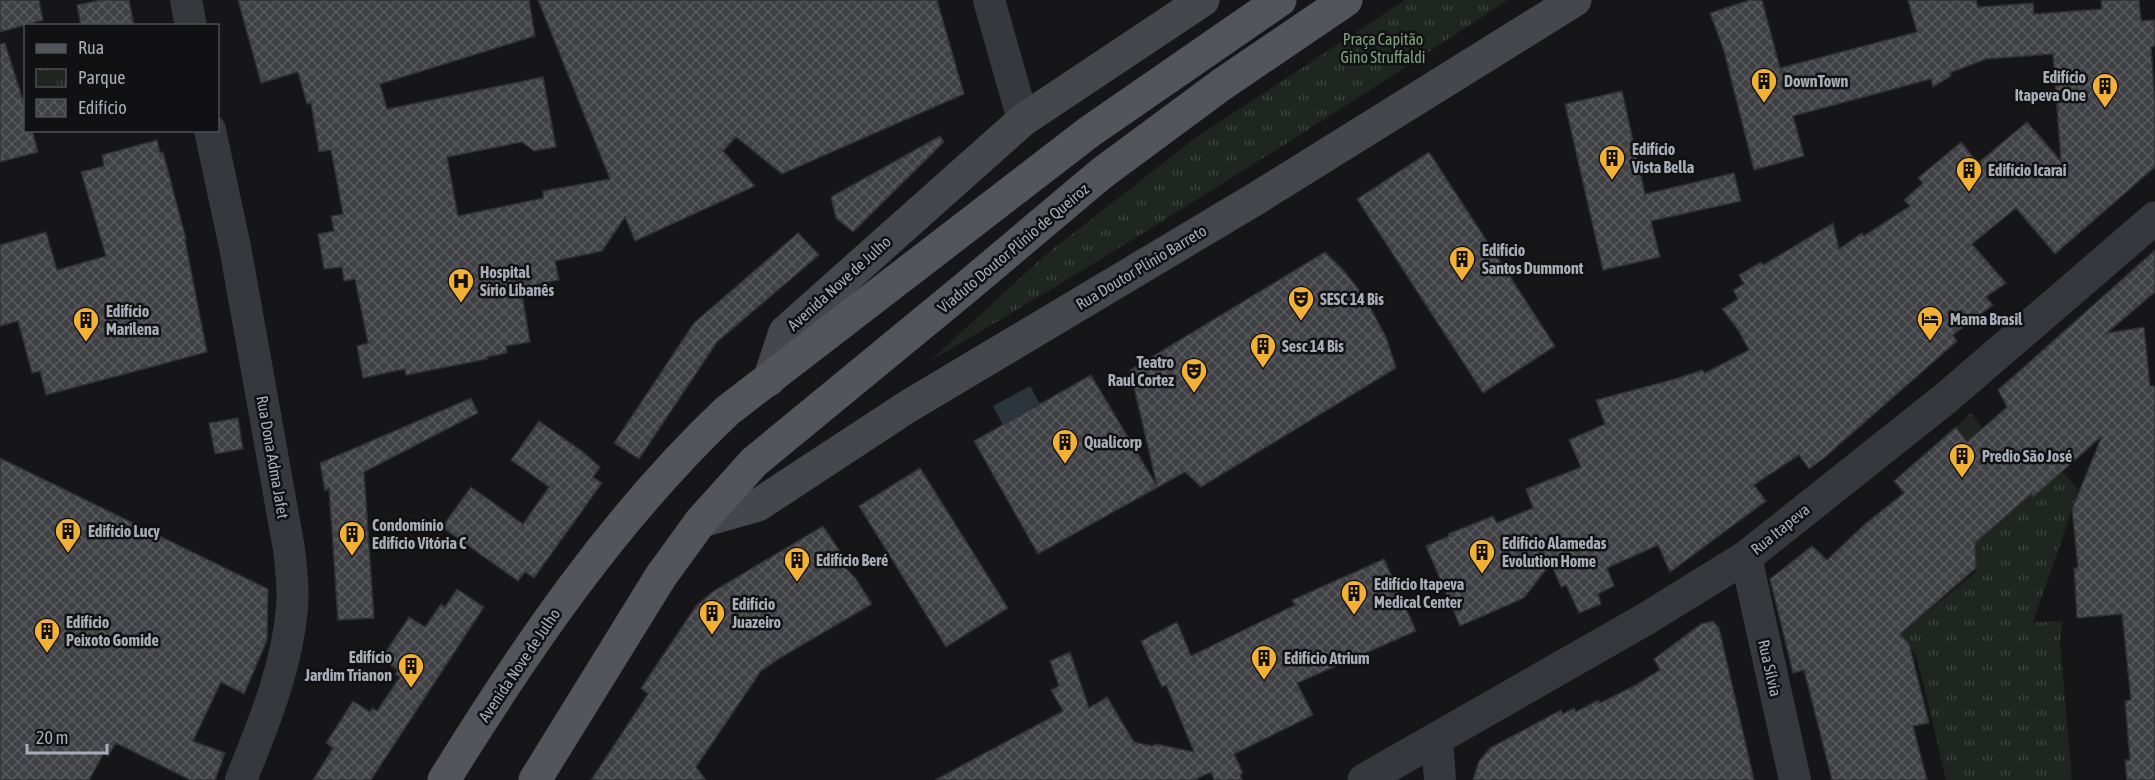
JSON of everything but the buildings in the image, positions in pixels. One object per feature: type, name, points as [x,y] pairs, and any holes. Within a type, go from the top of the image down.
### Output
[{"type":"main road","name":"Avenida Nove de Julho","points":[[444,780],[542,628],[654,487],[727,411],[769,380],[784,332],[1023,120],[1203,0]]},
{"type":"main road","points":[[769,380],[1089,132],[1280,0]]},
{"type":"main road","name":"Viaduto Doutor Plínio de Queiroz","points":[[701,520],[754,462],[1102,173],[1221,85],[1346,0]]},
{"type":"main road","name":"Rua Doutor Plínio Barreto","points":[[701,520],[758,505],[907,407],[1257,198],[1575,0]]},
{"type":"main road","points":[[535,780],[661,576],[701,520]]},
{"type":"street","points":[[186,0],[191,24]]},
{"type":"street","points":[[989,0],[1023,120]]},
{"type":"street","name":"Rua Dona Adma Jafet","points":[[210,132],[235,247],[293,583],[292,610],[282,664],[265,718],[241,780]]},
{"type":"street","name":"Rua Itapeva","points":[[1364,780],[1644,620],[1746,557],[1946,398],[2155,218]]},
{"type":"street","name":"Rua Sílvia","points":[[1746,557],[1795,780]]},
{"type":"street","points":[[1437,738],[1440,780]]},
{"type":"green space","name":"Praça Capitão Gino Struffaldi","points":[[1405,0],[1508,0],[1221,185],[930,361],[1044,256],[1194,139]]},
{"type":"green space","points":[[1971,413],[2033,497],[2062,471],[2078,489],[2033,622],[2063,621],[2060,641],[2072,780],[1946,780],[1917,657],[1900,634],[1976,572],[1975,535],[1986,467],[1956,427]]},
{"type":"shaded area","points":[[1030,386],[1040,404],[1003,425],[993,406]]},
{"type":"place","name":"DownTown","points":[[1764,104]]},
{"type":"place","name":"Edifício Itapeva One","points":[[2105,109]]},
{"type":"place","name":"Edifício Vista Bella","points":[[1612,181]]},
{"type":"place","name":"Edifício Icarai","points":[[1969,193]]},
{"type":"place","name":"Edifício Santos Dummont","points":[[1462,282]]},
{"type":"place","name":"Hospital Sírio Libanês","points":[[461,304]]},
{"type":"place","name":"SESC 14 Bis","points":[[1301,322]]},
{"type":"place","name":"Mama Brasil","points":[[1930,342]]},
{"type":"place","name":"Edifício Marilena","points":[[86,343]]},
{"type":"place","name":"Sesc 14 Bis","points":[[1263,369]]},
{"type":"place","name":"Teatro Raul Cortez","points":[[1194,394]]},
{"type":"place","name":"Qualicorp","points":[[1065,465]]},
{"type":"place","name":"Predio São José","points":[[1962,479]]},
{"type":"place","name":"Edifício Lucy","points":[[68,554]]},
{"type":"place","name":"Condomínio Edifício Vitória C","points":[[352,557]]},
{"type":"place","name":"Edifício Alamedas Evolution Home","points":[[1482,575]]},
{"type":"place","name":"Edifício Beré","points":[[797,583]]},
{"type":"place","name":"Edifício Itapeva Medical Center","points":[[1354,616]]},
{"type":"place","name":"Edifício Juazeiro","points":[[712,636]]},
{"type":"place","name":"Edifício Peixoto Gomide","points":[[47,654]]},
{"type":"place","name":"Edifício Atrium","points":[[1264,681]]},
{"type":"place","name":"Edifício Jardim Trianon","points":[[411,689]]}]
